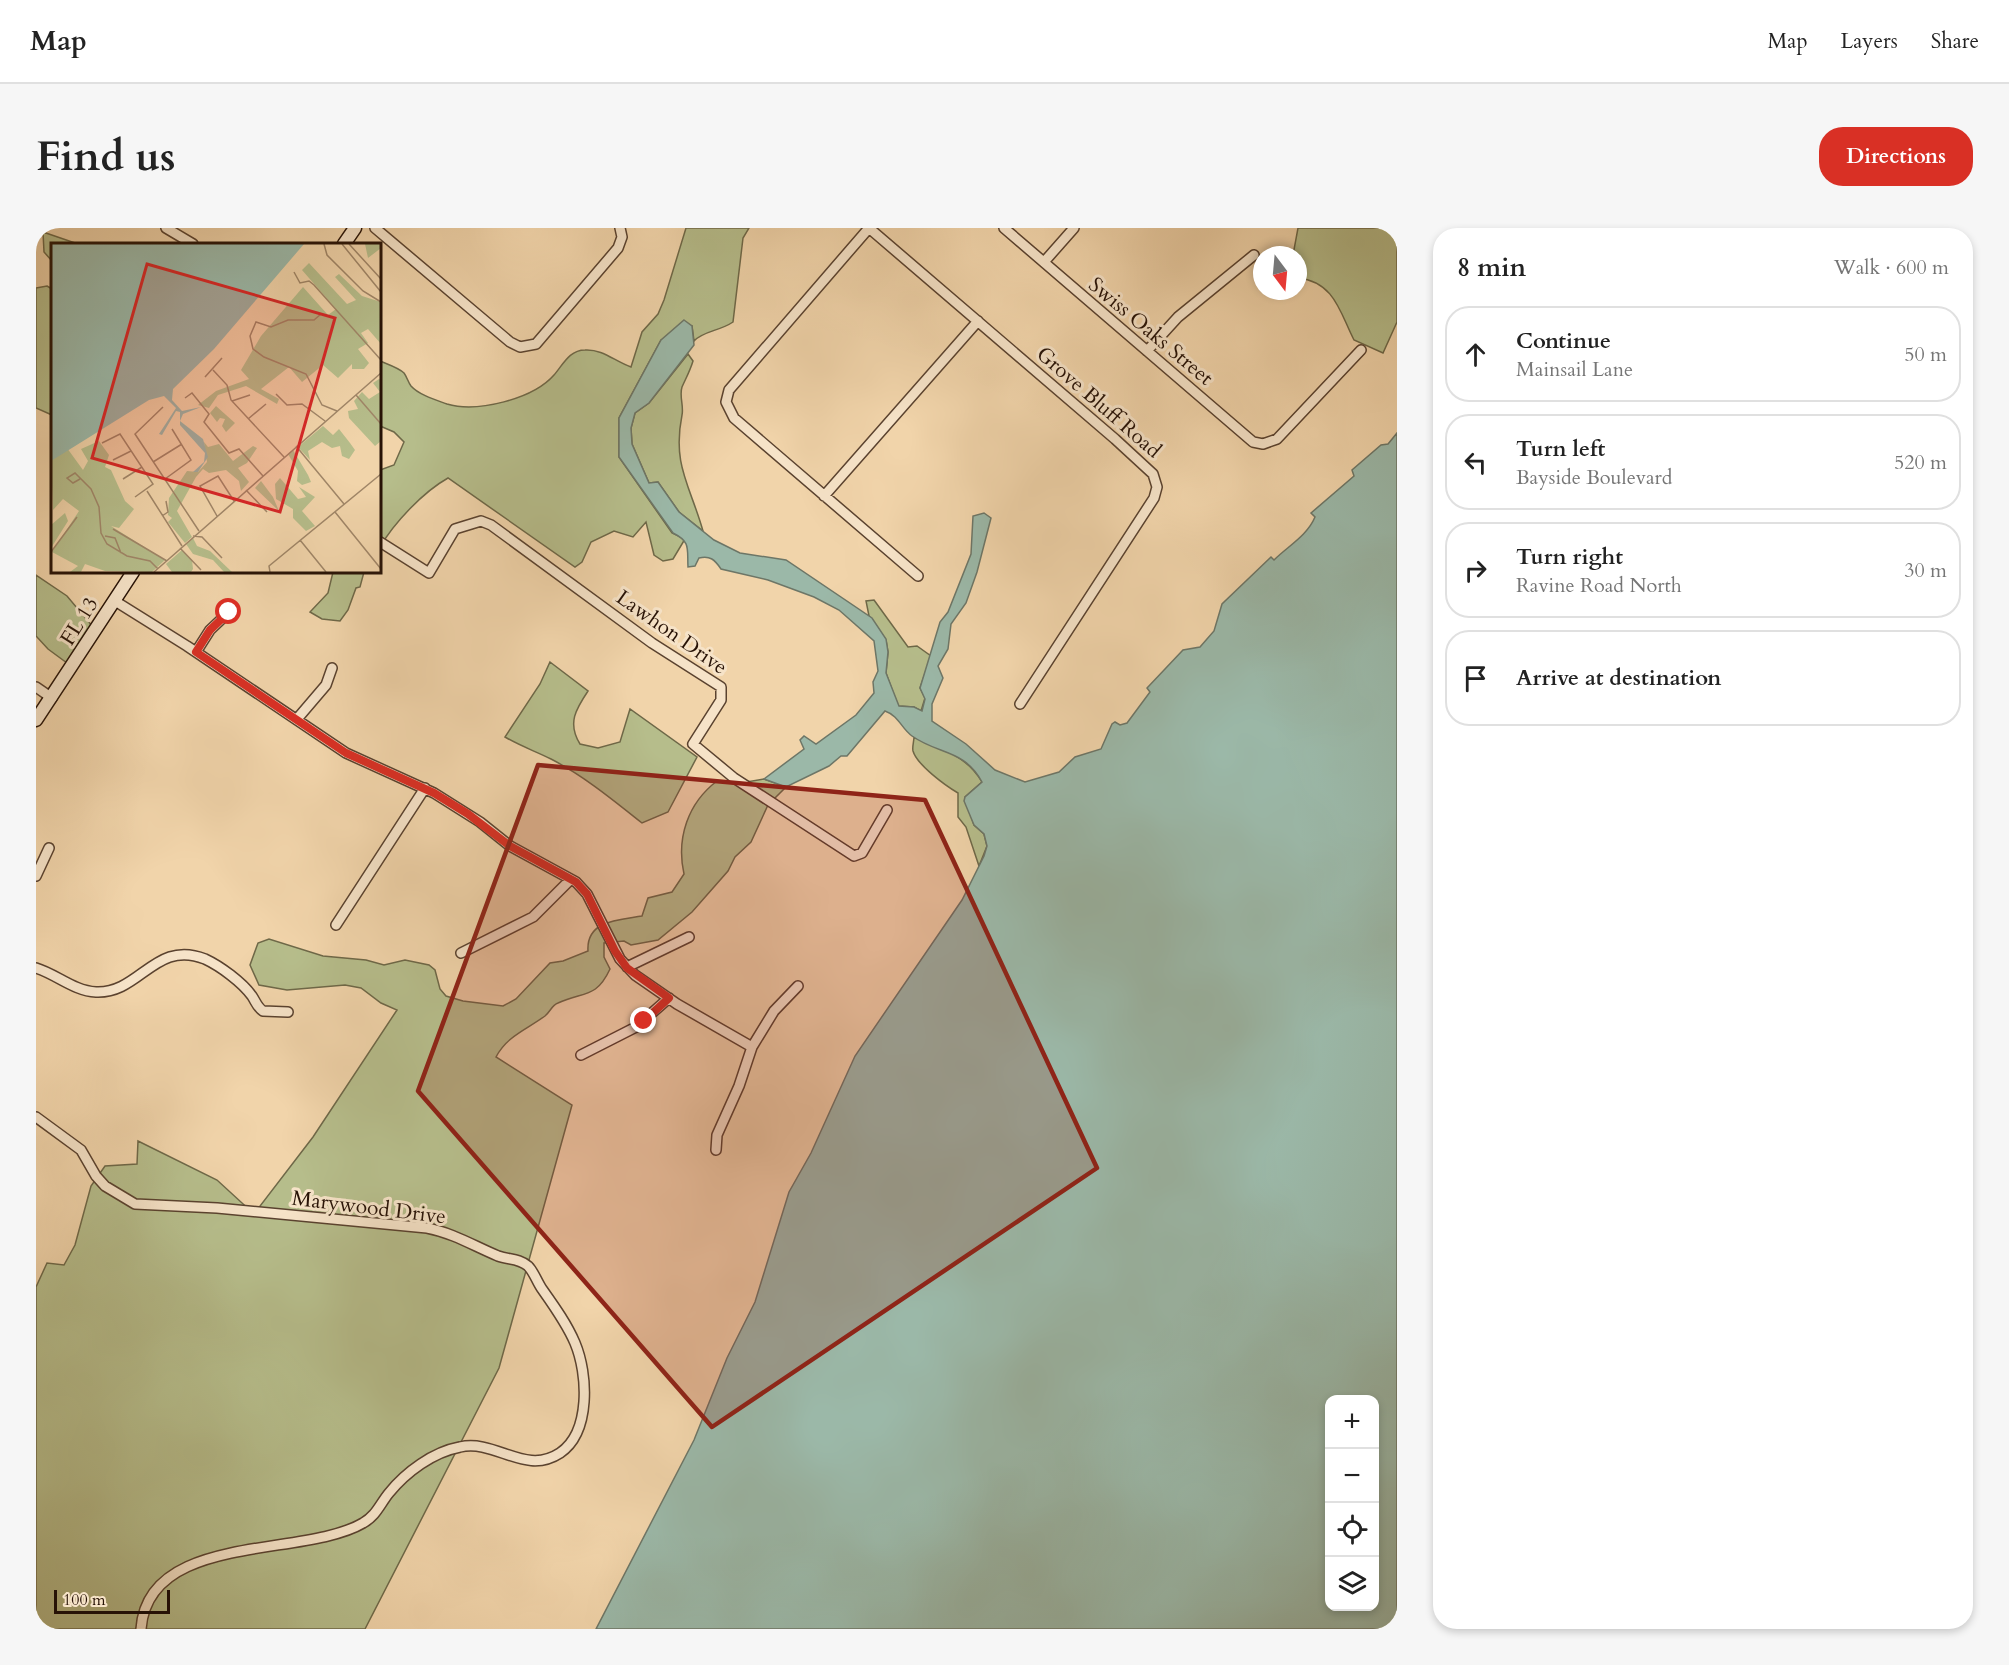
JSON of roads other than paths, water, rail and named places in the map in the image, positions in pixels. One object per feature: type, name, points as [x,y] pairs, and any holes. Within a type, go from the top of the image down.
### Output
[{"type":"main road","points":[[345,243],[355,228]]},
{"type":"main road","name":"FL 13","points":[[36,720],[132,573]]},
{"type":"street","points":[[166,228],[191,243]]},
{"type":"street","points":[[375,228],[510,342],[528,347],[536,344],[618,248],[622,237],[620,228]]},
{"type":"street","points":[[870,228],[729,390],[726,402],[734,418],[918,576]]},
{"type":"street","name":"Grove Bluff Road","points":[[870,228],[1153,474],[1157,487],[1154,498],[1020,704]]},
{"type":"street","name":"Swiss Oaks Street","points":[[1004,228],[1247,438],[1263,444],[1280,437],[1361,350]]},
{"type":"street","points":[[1044,262],[1074,228]]},
{"type":"street","points":[[1147,351],[1178,317],[1253,256]]},
{"type":"street","points":[[824,496],[978,321]]},
{"type":"street","name":"Lawhon Drive","points":[[381,543],[429,573],[455,529],[481,521],[491,525],[652,643],[721,687],[721,700],[693,744],[734,778],[855,856],[862,854],[887,810]]},
{"type":"street","points":[[115,601],[196,652],[346,753],[425,788],[463,810],[510,846],[570,880],[587,894],[615,951],[627,968],[669,998],[752,1047]]},
{"type":"street","points":[[196,652],[210,630],[229,612]]},
{"type":"street","points":[[297,719],[326,685],[332,668]]},
{"type":"street","points":[[36,687],[52,698]]},
{"type":"street","points":[[336,925],[425,788]]},
{"type":"street","points":[[36,876],[49,848]]},
{"type":"street","points":[[461,953],[533,917],[570,880]]},
{"type":"street","points":[[627,968],[689,937]]},
{"type":"street","points":[[36,968],[76,987],[105,991],[125,985],[163,958],[175,954],[195,956],[213,964],[243,987],[263,1011],[288,1012]]},
{"type":"street","points":[[716,1150],[717,1135],[739,1086],[752,1047],[774,1011],[798,986]]},
{"type":"street","points":[[581,1054],[636,1027],[669,998]]},
{"type":"street","name":"Marywood Drive","points":[[36,1117],[81,1150],[90,1161],[96,1176],[105,1186],[135,1203],[217,1208],[427,1228],[454,1234],[502,1257],[516,1259],[532,1272],[559,1313],[580,1357],[584,1385],[580,1421],[572,1440],[557,1455],[530,1461],[488,1447],[474,1445],[453,1448],[433,1457],[409,1473],[390,1493],[375,1514],[352,1529],[325,1537],[225,1553],[192,1566],[168,1580],[153,1595],[144,1614],[141,1629]]}]
